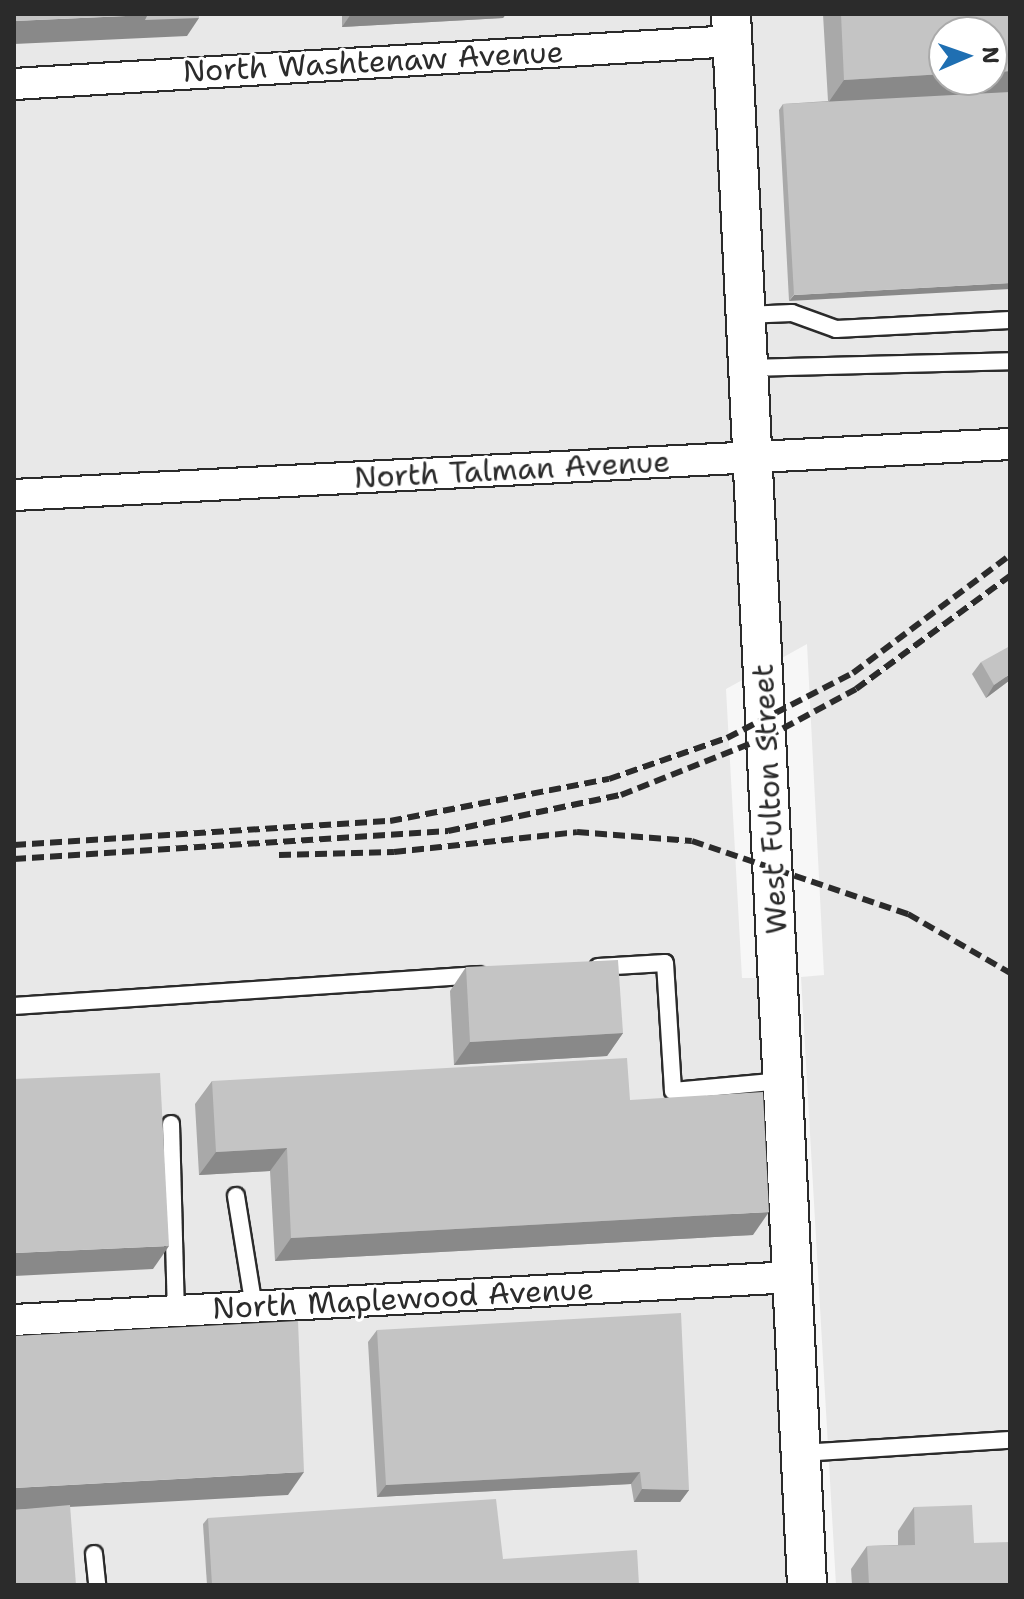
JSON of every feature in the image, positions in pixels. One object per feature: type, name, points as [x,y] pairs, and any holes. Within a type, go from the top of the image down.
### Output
[{"type":"street","name":"North Washtenaw Avenue","points":[[14,84],[732,28]]},
{"type":"street","name":"West Fulton Street","points":[[732,28],[807,1585]]},
{"type":"street","name":"North Talman Avenue","points":[[14,495],[1010,444]]},
{"type":"street","name":"North Maplewood Avenue","points":[[14,1320],[793,1277]]},
{"type":"lane","points":[[745,315],[792,313],[836,329],[1010,320]]},
{"type":"lane","points":[[748,368],[1010,361]]},
{"type":"lane","points":[[576,968],[665,963],[673,1091],[784,1081]]},
{"type":"lane","points":[[14,1006],[504,973]]},
{"type":"lane","points":[[171,1124],[176,1312]]},
{"type":"lane","points":[[236,1196],[254,1307]]},
{"type":"lane","points":[[801,1453],[1010,1440]]},
{"type":"lane","points":[[94,1554],[97,1585]]},
{"type":"shaded area","points":[[14,14],[1010,14],[1010,1585],[836,1585],[801,977],[824,975],[807,644],[726,689],[742,978],[765,978],[790,1585],[14,1585]]},
{"type":"building","points":[[14,14],[148,14],[148,15],[14,21]]},
{"type":"building","points":[[148,14],[199,14],[199,18],[145,20]]},
{"type":"building","points":[[841,14],[1010,14],[1010,71],[1008,16],[928,16],[928,75],[844,80]]},
{"type":"building","points":[[1008,92],[1010,283],[794,295],[783,104],[934,96],[1008,96]]},
{"type":"building","points":[[1010,646],[1010,674],[994,685],[981,662]]},
{"type":"building","points":[[618,960],[623,1033],[470,1042],[466,967]]},
{"type":"building","points":[[627,1058],[630,1100],[763,1092],[769,1212],[291,1238],[287,1148],[216,1152],[212,1081]]},
{"type":"building","points":[[160,1073],[169,1246],[14,1253],[14,1079]]},
{"type":"building","points":[[681,1313],[689,1490],[642,1489],[640,1472],[386,1485],[377,1330]]},
{"type":"building","points":[[298,1321],[304,1472],[14,1488],[14,1336]]},
{"type":"building","points":[[496,1499],[503,1559],[637,1550],[639,1585],[212,1585],[208,1518]]},
{"type":"building","points":[[70,1505],[76,1585],[14,1585],[14,1510]]},
{"type":"building","points":[[972,1505],[974,1543],[1010,1542],[1010,1585],[869,1585],[867,1546],[915,1545],[914,1507]]},
{"type":"railway","points":[[14,845],[390,821],[609,779],[727,738],[853,673],[1010,555]]},
{"type":"railway","points":[[14,859],[448,831],[621,795],[767,737],[856,689],[1010,576]]},
{"type":"railway","points":[[279,855],[394,852],[577,832],[692,841],[908,914],[1010,973]]}]
